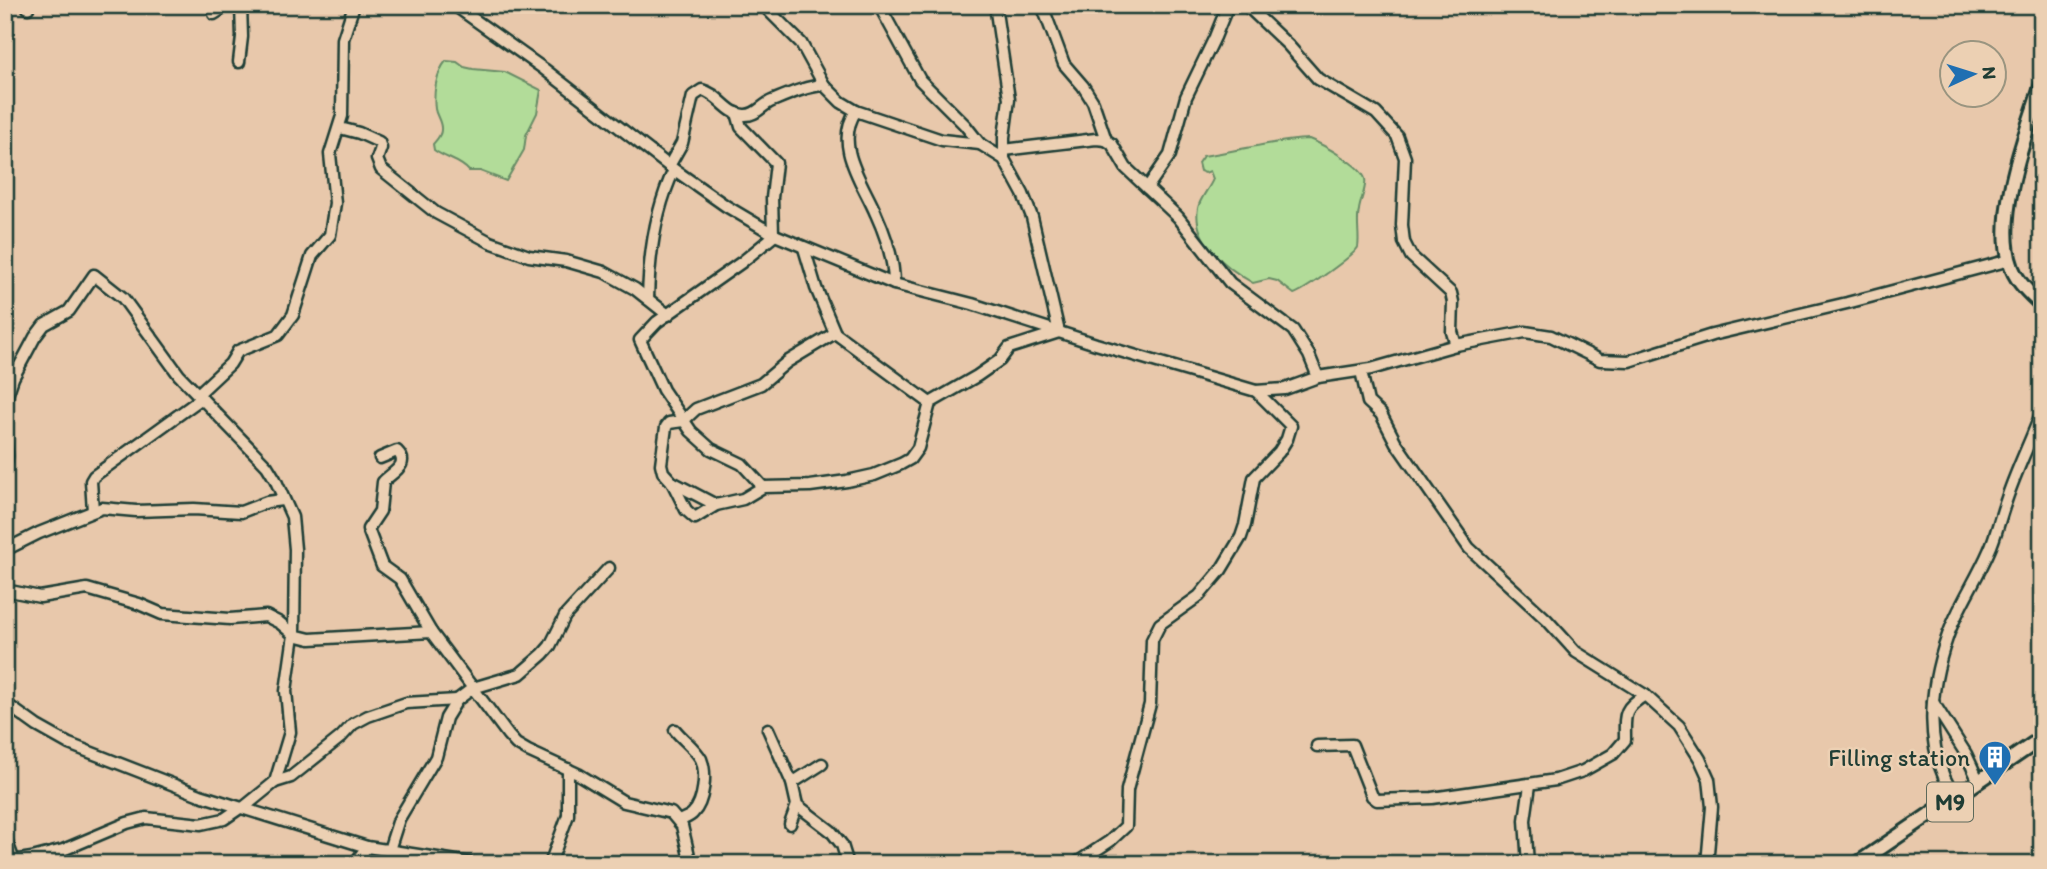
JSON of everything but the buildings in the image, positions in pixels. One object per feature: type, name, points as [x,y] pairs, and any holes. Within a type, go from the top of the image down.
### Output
[{"type":"main road","points":[[2042,84],[2013,173],[2008,208],[2007,250],[2021,284],[2042,305]]},
{"type":"main road","name":"M9","points":[[1857,864],[2042,738]]},
{"type":"street","points":[[214,14],[228,5]]},
{"type":"street","points":[[239,62],[242,5]]},
{"type":"street","points":[[93,511],[91,481],[94,475],[200,396],[230,364],[238,351],[277,337],[293,315],[312,256],[332,230],[335,194],[330,154],[340,128],[343,107],[343,39],[354,5]]},
{"type":"street","points":[[454,5],[671,168],[726,206],[774,234],[894,284],[963,302],[1256,391],[1285,389],[1318,377],[1361,371],[1456,345],[1525,332],[1539,333],[1560,340],[1600,360],[1629,361],[1712,335],[2010,260]]},
{"type":"street","points":[[763,5],[801,43],[824,85],[841,102],[856,111],[942,140],[980,144],[1004,155],[1096,139],[1112,144],[1126,169],[1178,217],[1230,283],[1293,330],[1309,355],[1318,377]]},
{"type":"street","points":[[879,5],[920,79],[980,144]]},
{"type":"street","points":[[995,5],[1009,99],[1004,155],[1028,205],[1059,332]]},
{"type":"street","points":[[1042,5],[1064,64],[1093,102],[1106,140]]},
{"type":"street","points":[[1147,188],[1170,155],[1186,97],[1228,5]]},
{"type":"street","points":[[1246,5],[1288,45],[1318,79],[1376,113],[1397,136],[1405,158],[1402,225],[1404,242],[1411,256],[1451,293],[1452,331],[1456,345]]},
{"type":"street","points":[[648,299],[662,196],[682,143],[691,99],[696,92],[702,90],[711,93],[737,113],[748,115],[769,102],[810,86],[824,85]]},
{"type":"street","points":[[856,111],[849,127],[849,149],[856,174],[883,230],[894,271],[894,284]]},
{"type":"street","points":[[737,113],[741,127],[776,163],[772,198],[774,234]]},
{"type":"street","points":[[340,128],[359,132],[379,142],[381,148],[377,159],[382,169],[449,221],[490,242],[523,254],[566,261],[604,272],[635,289],[668,315]]},
{"type":"street","points":[[763,487],[743,464],[704,443],[683,421],[663,390],[640,340],[657,322],[742,262],[774,234]]},
{"type":"street","points":[[804,248],[816,288],[835,333],[930,403]]},
{"type":"street","points":[[5,401],[13,378],[35,337],[44,326],[69,311],[94,275],[123,298],[179,375],[267,466],[292,517],[295,536],[295,635],[286,684],[290,732],[275,782]]},
{"type":"street","points":[[835,333],[787,362],[761,384],[696,409],[683,421],[669,423],[665,430],[662,468],[692,517],[696,518],[716,505],[743,499],[763,487],[840,482],[874,475],[901,464],[910,459],[918,448],[930,403],[985,371],[1000,360],[1009,348],[1059,332]]},
{"type":"street","points":[[1361,371],[1368,402],[1381,414],[1404,456],[1469,548],[1547,620],[1576,652],[1645,695],[1679,726],[1709,779],[1712,807],[1707,864]]},
{"type":"street","points":[[1075,864],[1126,827],[1128,790],[1150,704],[1151,648],[1156,630],[1160,624],[1191,604],[1214,581],[1243,532],[1254,478],[1275,458],[1289,433],[1291,426],[1256,391]]},
{"type":"street","points":[[1956,798],[1947,786],[1937,762],[1932,729],[1933,702],[1947,639],[1990,550],[2006,500],[2042,411]]},
{"type":"street","points":[[5,434],[5,471]]},
{"type":"street","points":[[380,458],[397,451],[402,464],[383,482],[380,511],[368,530],[382,566],[400,579],[432,632],[473,688],[516,744],[568,769],[624,802],[667,811],[679,821],[685,832],[691,864]]},
{"type":"street","points":[[672,482],[716,505]]},
{"type":"street","points":[[5,550],[93,511],[111,507],[136,511],[194,509],[242,512],[267,502],[282,500]]},
{"type":"street","points":[[389,850],[397,823],[436,757],[446,718],[457,700],[473,688],[520,674],[550,646],[565,616],[609,568]]},
{"type":"street","points":[[5,590],[40,597],[91,589],[162,614],[230,619],[265,616],[295,635],[310,639],[432,632]]},
{"type":"street","points":[[1317,746],[1352,745],[1372,796],[1377,800],[1432,798],[1530,785],[1583,771],[1623,746],[1625,713],[1630,704],[1645,695]]},
{"type":"street","points":[[5,836],[10,862],[72,848],[140,819],[153,817],[201,824],[224,819],[275,782],[291,777],[353,724],[368,716],[406,703],[457,700]]},
{"type":"street","points":[[1933,702],[1966,754],[1979,782]]},
{"type":"street","points":[[5,704],[52,735],[89,754],[200,795],[367,847],[476,864]]},
{"type":"street","points":[[768,729],[792,783],[797,805],[790,824]]},
{"type":"street","points":[[675,730],[700,757],[703,775],[703,790],[698,807],[695,812],[679,821]]},
{"type":"street","points":[[792,783],[821,764]]},
{"type":"street","points":[[550,864],[568,814],[568,769]]},
{"type":"street","points":[[1528,864],[1525,820],[1530,785]]},
{"type":"street","points":[[797,805],[825,825],[836,838],[848,864]]},
{"type":"street","points":[[354,864],[367,847]]},
{"type":"green space","points":[[446,61],[457,62],[473,69],[505,72],[541,90],[537,113],[526,135],[524,150],[506,181],[480,171],[469,171],[434,150],[433,144],[441,132],[435,109],[435,90]]},
{"type":"green space","points":[[1309,139],[1332,150],[1357,168],[1365,179],[1365,186],[1358,215],[1358,247],[1329,272],[1294,294],[1277,281],[1269,279],[1253,283],[1223,262],[1206,243],[1198,220],[1198,208],[1213,179],[1210,171],[1200,171],[1198,163],[1203,156],[1282,141]]},
{"type":"place","name":"Filling station","points":[[1995,787]]}]
